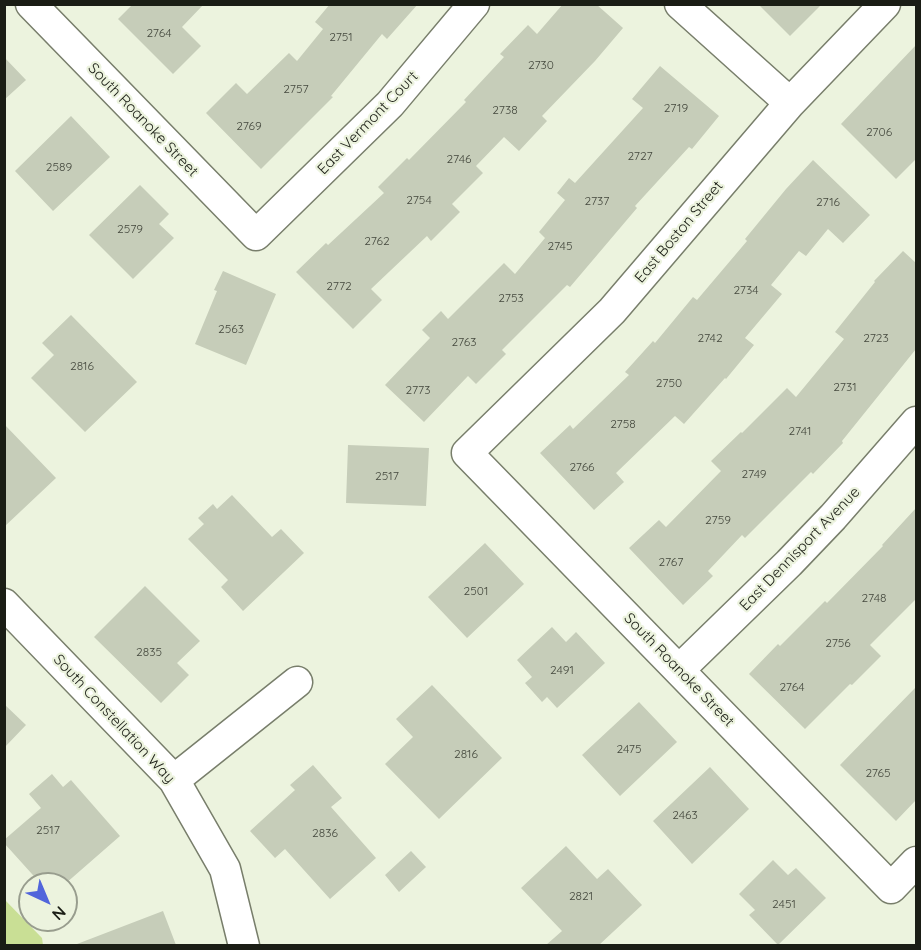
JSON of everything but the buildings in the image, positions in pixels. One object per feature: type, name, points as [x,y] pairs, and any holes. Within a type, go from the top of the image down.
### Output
[{"type":"street","name":"East Vermont Court","points":[[256,235],[390,104],[474,4]]},
{"type":"street","points":[[680,4],[790,103]]},
{"type":"street","name":"East Boston Street","points":[[467,453],[612,311],[790,103],[885,4]]},
{"type":"street","name":"South Roanoke Street","points":[[44,9],[256,235]]},
{"type":"street","name":"East Dennisport Avenue","points":[[679,670],[833,518],[916,422]]},
{"type":"street","name":"South Roanoke Street","points":[[467,453],[891,888],[916,862]]},
{"type":"street","name":"South Constellation Way","points":[[4,604],[174,780],[225,869],[244,945]]},
{"type":"street","points":[[174,780],[297,682]]},
{"type":"green space","points":[[5,900],[18,913],[18,932],[36,932],[42,938],[43,945],[5,945]]}]
